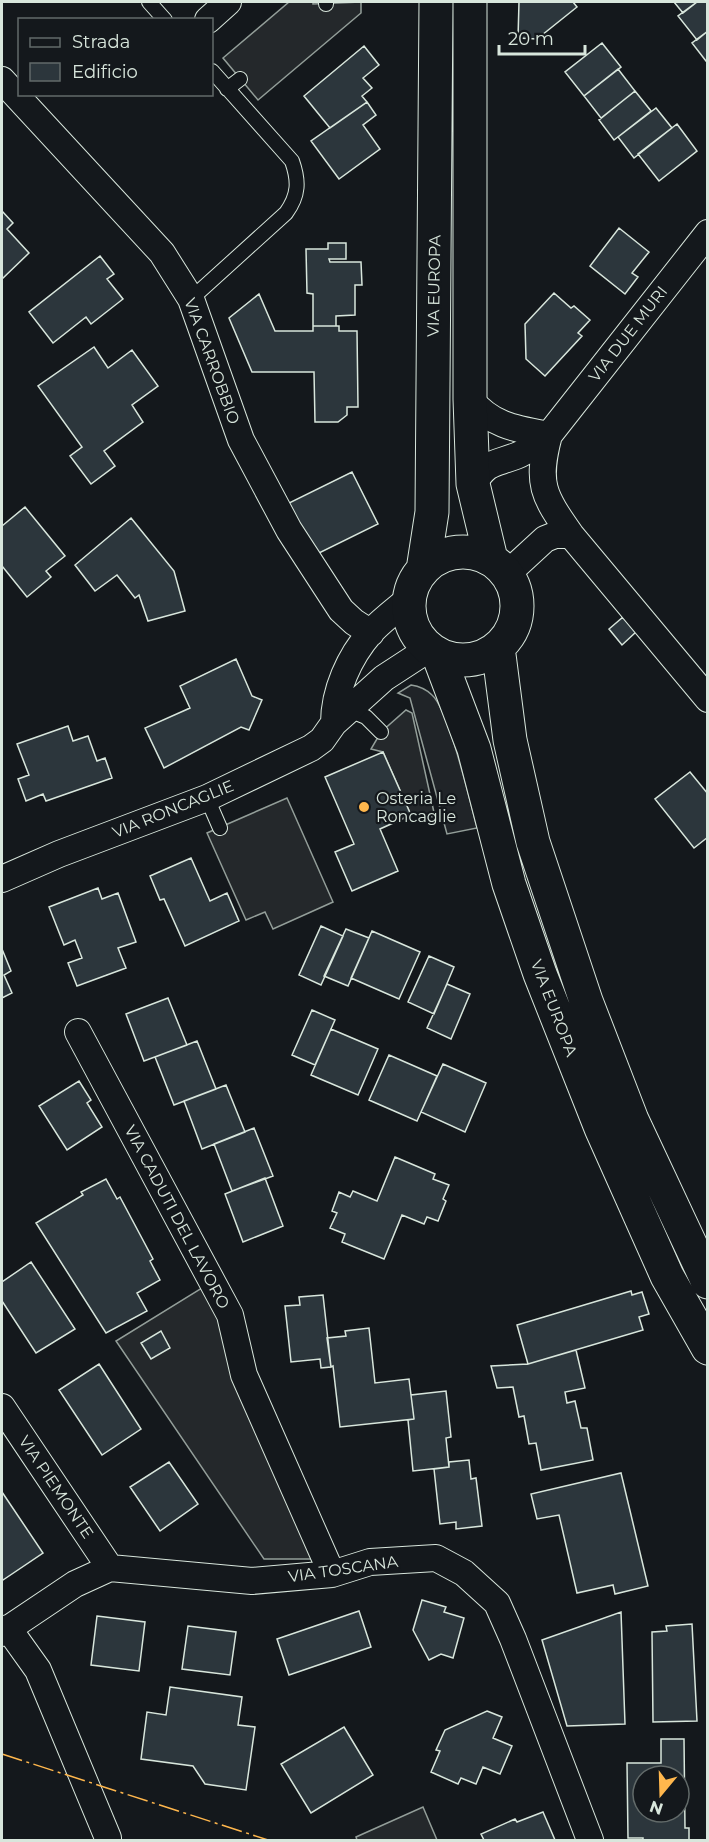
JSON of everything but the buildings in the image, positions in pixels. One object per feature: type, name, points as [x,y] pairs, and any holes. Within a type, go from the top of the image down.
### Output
[{"type":"main road","name":"VIA EUROPA","points":[[436,2],[432,512],[410,617],[417,634],[434,651],[474,749],[509,884],[540,974],[605,1139],[667,1276],[708,1348]]},
{"type":"main road","points":[[434,651],[450,658],[476,659],[488,654],[507,637],[514,626],[517,612],[517,599],[513,586],[499,567],[473,484],[470,399],[470,2]]},
{"type":"main road","points":[[417,584],[434,560],[448,554],[462,552],[477,554],[499,567]]},
{"type":"main road","name":"VIA EUROPA","points":[[498,647],[510,740],[533,842],[586,1001],[632,1120],[706,1273]]},
{"type":"street","points":[[210,18],[228,2]]},
{"type":"street","name":"VIA CARROBBIO","points":[[2,80],[162,253],[191,299],[241,440],[289,530],[341,610],[371,633]]},
{"type":"street","name":"VIA DUE MURI","points":[[473,484],[482,470],[493,463],[518,456],[549,435],[708,233]]},
{"type":"street","points":[[470,399],[480,411],[494,421],[515,429],[549,435],[543,457],[544,492],[541,498],[546,518],[545,539]]},
{"type":"street","points":[[544,492],[571,535],[708,699]]},
{"type":"street","points":[[499,567],[545,539],[555,535],[571,535]]},
{"type":"street","points":[[342,717],[334,707],[338,689],[352,660],[371,633],[417,584]]},
{"type":"street","name":"VIA RONCAGLIE","points":[[2,879],[59,854],[207,798],[311,748],[322,740],[342,717],[384,678],[434,651]]},
{"type":"street","name":"VIA CADUTI DEL LAVORO","points":[[78,1032],[230,1315],[239,1378],[297,1507],[332,1574]]},
{"type":"street","name":"VIA PIEMONTE","points":[[2,1407],[110,1568]]},
{"type":"street","name":"VIA TOSCANA","points":[[108,1838],[38,1670],[5,1631],[75,1584],[110,1568],[252,1581],[332,1574],[370,1562],[436,1558],[464,1573],[497,1603],[590,1840]]},
{"type":"lane","points":[[149,2],[163,18]]},
{"type":"lane","points":[[191,299],[286,213],[294,201],[298,188],[297,174],[292,161],[213,72]]},
{"type":"lane","points":[[228,89],[240,79]]},
{"type":"lane","points":[[342,717],[366,717],[381,732]]},
{"type":"lane","points":[[207,798],[220,828]]},
{"type":"shaded area","points":[[289,2],[313,2],[313,4],[361,2],[361,13],[258,100],[223,58]]},
{"type":"shaded area","points":[[411,685],[427,691],[439,704],[452,737],[477,828],[447,834],[410,698],[398,693]]},
{"type":"shaded area","points":[[406,710],[412,713],[435,817],[411,815],[383,752],[371,749],[381,732]]},
{"type":"shaded area","points":[[287,798],[333,902],[273,929],[265,912],[246,920],[207,833]]},
{"type":"shaded area","points":[[205,1286],[313,1559],[264,1559],[116,1341]]},
{"type":"shaded area","points":[[423,1807],[437,1840],[357,1840],[356,1837]]},
{"type":"power","points":[[2,1754],[268,1840]]},
{"type":"place","name":"Osteria Le Roncaglie","points":[[364,807]]}]
